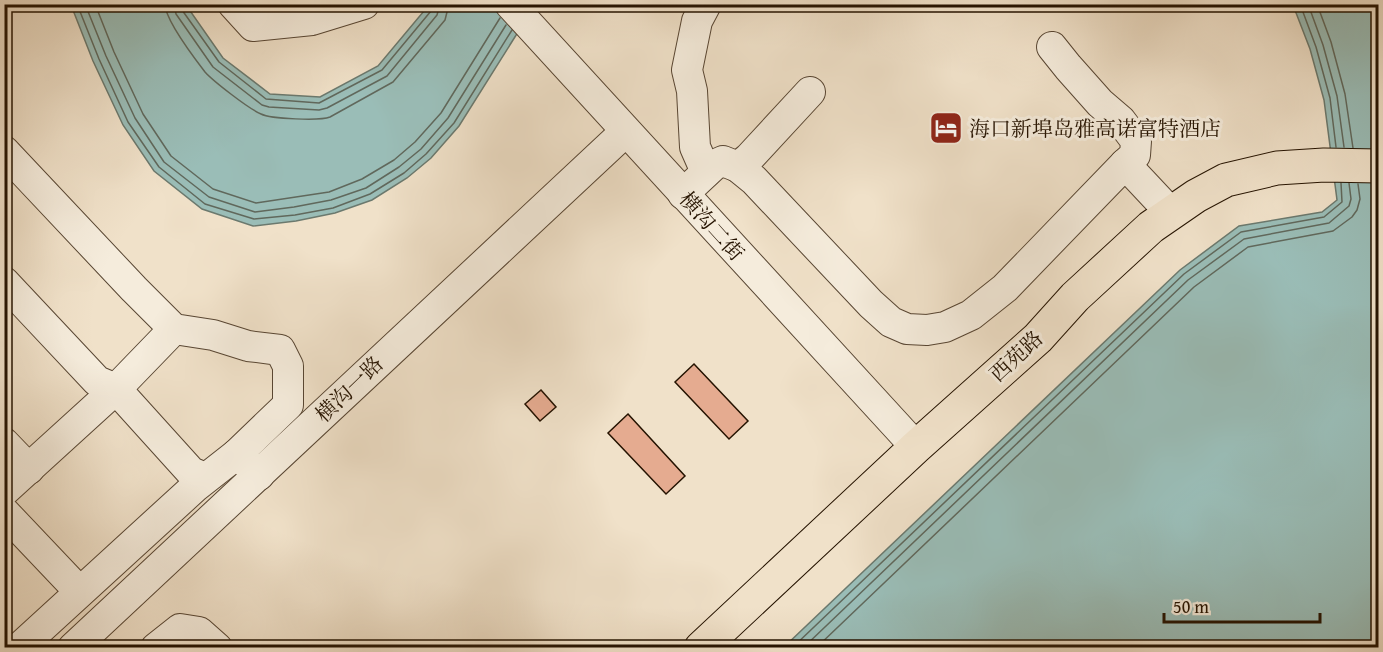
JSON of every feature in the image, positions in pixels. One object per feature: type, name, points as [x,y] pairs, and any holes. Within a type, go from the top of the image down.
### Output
[{"type":"main road","name":"西苑路","points":[[701,648],[916,447],[1038,338],[1075,297],[1151,227],[1196,196],[1226,180],[1277,168],[1324,165],[1378,166]]},
{"type":"street","points":[[233,4],[253,26],[312,20],[364,4]]},
{"type":"street","name":"横沟二街","points":[[510,4],[916,447]]},
{"type":"street","points":[[706,4],[697,21],[687,70],[692,91],[694,147],[706,172]]},
{"type":"street","points":[[683,194],[714,165],[723,161],[738,167],[754,180],[871,304],[891,322],[907,329],[927,330],[945,327],[970,315],[1005,288],[1135,155],[1136,141],[1121,121],[1100,103],[1068,68],[1052,46]]},
{"type":"street","points":[[738,167],[810,92]]},
{"type":"street","name":"横沟一路","points":[[73,648],[625,132]]},
{"type":"street","points":[[4,152],[174,329],[213,335],[248,346],[280,350],[288,366],[288,405],[237,454],[206,478],[79,591],[19,648]]},
{"type":"street","points":[[1125,164],[1171,213]]},
{"type":"street","points":[[4,282],[97,381],[116,389],[191,472],[206,478]]},
{"type":"street","points":[[4,491],[116,389],[174,329]]},
{"type":"street","points":[[4,443],[29,469]]},
{"type":"street","points":[[237,454],[259,475]]},
{"type":"street","points":[[4,512],[79,591]]},
{"type":"street","points":[[156,648],[180,628],[199,632],[217,648]]},
{"type":"water","points":[[71,5],[186,5],[223,58],[270,94],[320,97],[378,66],[429,5],[535,5],[459,126],[431,158],[407,178],[372,200],[335,213],[253,226],[202,209],[154,171],[123,125],[93,61]]},
{"type":"water","points":[[1293,5],[1378,5],[1378,647],[783,648],[1180,270],[1239,226],[1322,212],[1337,200],[1324,100],[1310,49]]},
{"type":"building","points":[[694,364],[748,421],[729,439],[675,382]]},
{"type":"building","points":[[541,390],[556,407],[540,421],[525,404]]},
{"type":"building","points":[[628,414],[685,476],[666,494],[608,433]]},
{"type":"place","name":"海口新埠岛雅高诺富特酒店","points":[[946,128]]}]
